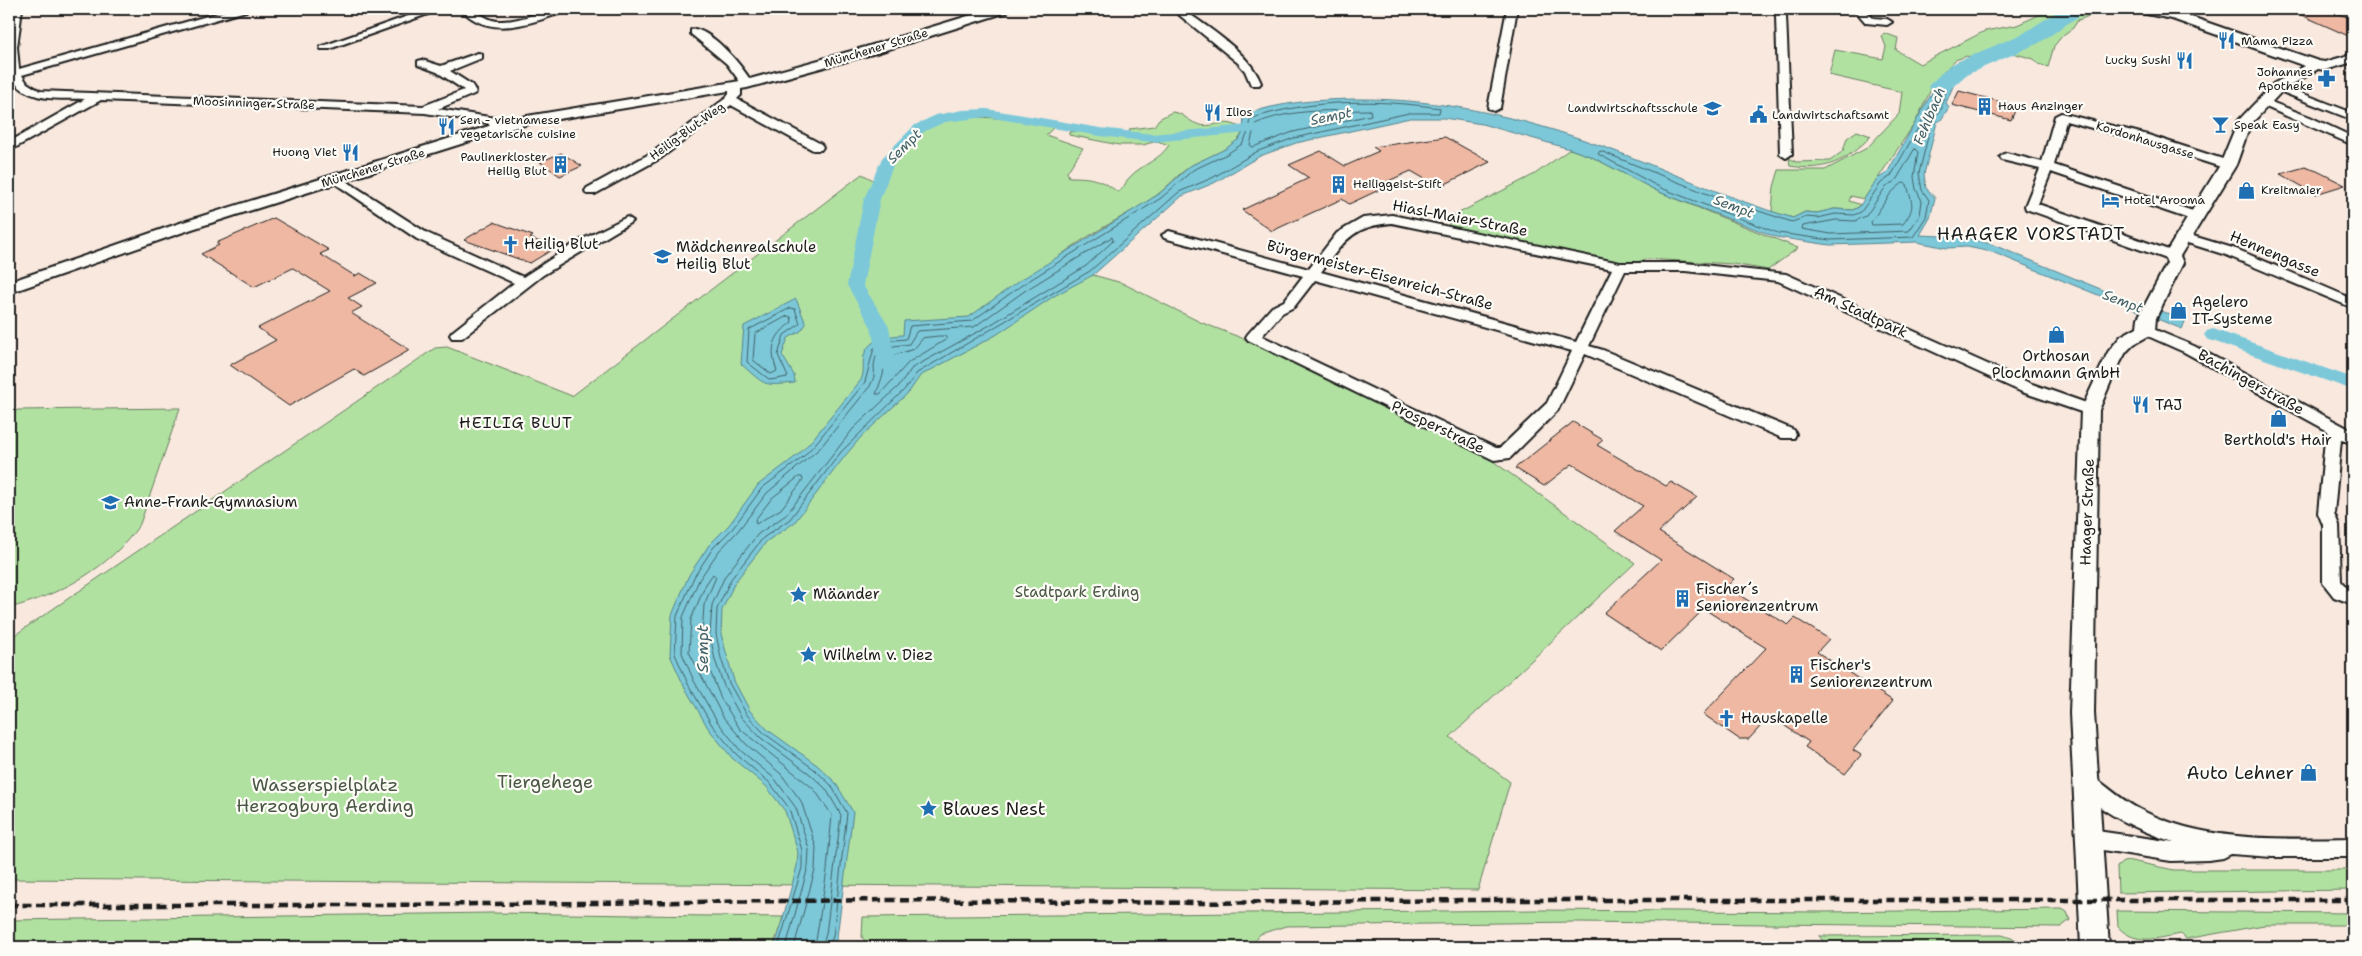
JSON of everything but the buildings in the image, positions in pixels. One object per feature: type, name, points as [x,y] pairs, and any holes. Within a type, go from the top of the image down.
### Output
[{"type":"street","points":[[14,14],[12,74],[227,11],[242,9]]},
{"type":"street","points":[[325,47],[437,9]]},
{"type":"street","points":[[466,9],[484,21],[501,25],[563,9]]},
{"type":"street","name":"Münchener Straße","points":[[9,288],[158,235],[497,128],[527,120],[741,85],[862,53],[1003,9]]},
{"type":"street","points":[[1177,9],[1242,61],[1250,70],[1255,84]]},
{"type":"street","points":[[1494,108],[1512,9]]},
{"type":"street","points":[[1777,9],[1781,16],[1786,154]]},
{"type":"street","points":[[1859,9],[1870,21],[1887,22]]},
{"type":"street","points":[[2140,9],[2175,16],[2316,66],[2324,66],[2353,58]]},
{"type":"street","points":[[695,32],[737,68],[741,85]]},
{"type":"street","points":[[441,70],[478,56]]},
{"type":"street","points":[[422,63],[441,70],[468,88],[470,92],[425,110]]},
{"type":"street","points":[[2172,256],[2198,217],[2228,165],[2243,124],[2278,87],[2316,66]]},
{"type":"street","name":"Moosinninger Straße","points":[[12,74],[22,85],[38,94],[425,110],[492,120],[497,128]]},
{"type":"street","name":"Heilig-Blut-Weg","points":[[591,191],[657,155],[730,100],[741,85]]},
{"type":"street","points":[[2278,87],[2353,117]]},
{"type":"street","points":[[9,146],[98,97]]},
{"type":"street","name":"Heilig-Blut-Weg","points":[[730,100],[817,147]]},
{"type":"street","points":[[2263,102],[2306,118],[2353,141]]},
{"type":"street","name":"Kordonhausgasse","points":[[2047,167],[2062,116],[2144,138],[2228,165]]},
{"type":"street","points":[[2006,157],[2047,167],[2198,217]]},
{"type":"street","points":[[2047,167],[2031,206],[2172,256],[2175,262],[2149,317]]},
{"type":"street","points":[[337,179],[422,236],[524,283]]},
{"type":"street","name":"Hiasl-Maier-Straße","points":[[1253,337],[1277,310],[1289,304],[1342,236],[1368,221],[1392,218],[1620,268]]},
{"type":"street","points":[[457,335],[524,283],[603,232],[627,221]]},
{"type":"street","name":"Bürgermeister-Eisenreich-Straße","points":[[1169,235],[1598,353],[1788,434]]},
{"type":"street","name":"Hennengasse","points":[[2183,237],[2231,252],[2353,304]]},
{"type":"street","name":"Prosperstraße","points":[[1253,337],[1494,454],[1504,454],[1553,406],[1620,268]]},
{"type":"street","name":"Am Stadtpark","points":[[1620,268],[1686,268],[1781,277],[2027,388],[2090,410]]},
{"type":"street","name":"Haager Straße","points":[[2095,947],[2082,691],[2090,410],[2105,375],[2120,350],[2149,317]]},
{"type":"street","name":"Bachingerstraße","points":[[2149,317],[2189,349],[2353,438]]},
{"type":"street","points":[[2336,429],[2333,440],[2326,513],[2331,525],[2332,583],[2340,592],[2353,597]]},
{"type":"street","points":[[2087,783],[2140,820],[2193,837],[2243,846]]},
{"type":"street","points":[[2090,839],[2119,842],[2164,851],[2193,852],[2243,846],[2353,848]]},
{"type":"green space","points":[[2052,9],[2109,9],[2078,20],[2073,28],[2063,35],[2054,46],[2048,67],[2038,64],[2034,59],[2005,51],[1981,61],[1967,56],[1955,60],[1935,81],[1915,123],[1864,199],[1851,196],[1849,201],[1862,205],[1853,210],[1834,209],[1817,213],[1805,212],[1793,218],[1772,212],[1774,187],[1779,170],[1825,170],[1867,148],[1899,114],[1902,92],[1829,75],[1835,50],[1883,59],[1886,47],[1882,36],[1884,33],[1898,38],[1896,50],[1920,64],[1985,31],[2017,25]]},
{"type":"green space","name":"Stadtpark Erding","points":[[1172,112],[1197,124],[1224,123],[1236,125],[1243,129],[1241,136],[1229,147],[1195,163],[1157,195],[1081,241],[1057,258],[1093,275],[1122,283],[1200,322],[1247,340],[1490,459],[1635,563],[1450,737],[1510,782],[1478,890],[9,879],[9,639],[435,348],[447,347],[572,396],[862,174],[877,182],[878,174],[909,141],[921,131],[935,124],[950,119],[986,117],[1054,127],[1046,135],[1083,148],[1067,172],[1069,177],[1095,180],[1106,184],[1118,192],[1128,179],[1160,155],[1169,145],[1157,141],[1143,145],[1119,145],[1069,135],[1069,132],[1080,131],[1128,137],[1130,129],[1154,126],[1159,119]]},
{"type":"green space","points":[[1857,131],[1871,136],[1853,152],[1835,163],[1814,167],[1790,166],[1789,158],[1796,162],[1830,161],[1843,151],[1847,138]]},
{"type":"green space","points":[[1570,149],[1590,156],[1659,192],[1798,248],[1768,270],[1733,264],[1647,259],[1624,266],[1446,229],[1453,216],[1535,174]]},
{"type":"green space","points":[[180,408],[140,524],[128,540],[114,554],[82,578],[47,596],[9,608],[9,414],[18,410]]},
{"type":"green space","points":[[2131,861],[2174,870],[2353,870],[2353,890],[2118,893],[2117,867],[2123,862]]},
{"type":"green space","points":[[2062,909],[2067,912],[2070,920],[2061,927],[1576,922],[1286,926],[1260,934],[1251,947],[1050,947],[941,943],[869,947],[862,937],[863,917],[1536,910],[1821,912]]},
{"type":"green space","points":[[2117,911],[2353,913],[2353,925],[2264,925],[2186,939],[2181,934],[2156,939],[2140,939],[2132,937],[2118,927]]},
{"type":"green space","points":[[492,913],[783,917],[773,947],[9,947],[9,920]]},
{"type":"green space","points":[[2002,935],[2026,943],[2031,947],[1828,947],[1819,936]]},
{"type":"water","points":[[1970,59],[1978,62],[1956,79],[1946,103],[1949,107],[1941,120],[1937,122],[1924,174],[1926,188],[1935,198],[1930,218],[1920,235],[1962,237],[1991,244],[2132,302],[2186,319],[2182,329],[1992,252],[1967,247],[1947,248],[1917,242],[1830,245],[1776,237],[1659,192],[1590,156],[1570,149],[1482,124],[1444,118],[1410,118],[1296,143],[1260,156],[1214,183],[1182,196],[1093,275],[1054,296],[996,335],[920,376],[909,392],[861,437],[794,523],[767,541],[735,582],[722,610],[721,634],[734,681],[750,711],[768,730],[817,765],[835,782],[853,812],[837,937],[833,947],[773,947],[777,940],[797,866],[798,852],[785,811],[766,786],[732,758],[708,728],[684,686],[670,655],[672,615],[689,575],[709,545],[729,525],[758,485],[799,454],[812,440],[861,380],[866,350],[874,342],[885,337],[903,335],[904,321],[969,317],[1019,281],[1159,194],[1190,166],[1225,149],[1239,139],[1243,133],[1244,115],[1271,107],[1298,102],[1353,99],[1418,102],[1480,111],[1573,136],[1745,202],[1793,218],[1805,212],[1817,213],[1834,209],[1853,210],[1859,207],[1877,179],[1887,173],[1943,73],[1955,63]]},
{"type":"water","points":[[796,299],[806,324],[801,331],[788,338],[782,355],[794,375],[795,383],[765,383],[755,377],[741,364],[744,326]]},
{"type":"waterway","name":"Fehlbach","points":[[1940,86],[1948,77],[1968,64],[2031,38],[2074,9]]},
{"type":"waterway","name":"Sempt","points":[[887,365],[880,327],[855,285],[872,199],[887,161],[920,128],[941,118],[963,114],[987,113],[1050,122],[1100,132],[1152,138],[1269,127]]},
{"type":"waterway","name":"Sempt","points":[[2213,335],[2353,384]]},
{"type":"railway","points":[[9,905],[388,905],[887,900],[1198,903],[1473,900],[2353,900]]},
{"type":"place","name":"Mama Pizza","points":[[2227,41]]},
{"type":"place","name":"Lucky Sushi","points":[[2185,60]]},
{"type":"place","name":"Johannes Apotheke","points":[[2327,79]]},
{"type":"place","name":"Haus Anzinger","points":[[1984,106]]},
{"type":"place","name":"Landwirtschaftsschule","points":[[1712,108]]},
{"type":"place","name":"Ilios","points":[[1212,112]]},
{"type":"place","name":"Landwirtschaftsamt","points":[[1758,115]]},
{"type":"place","name":"Speak Easy","points":[[2220,125]]},
{"type":"place","name":"Sen - vietnamese vegetarische cuisine","points":[[446,127]]},
{"type":"place","name":"Huong Viet","points":[[351,152]]},
{"type":"place","name":"Paulinerkloster Heilig Blut","points":[[561,164]]},
{"type":"place","name":"Heiliggeist-Stift","points":[[1339,184]]},
{"type":"place","name":"Kreitmaier","points":[[2247,190]]},
{"type":"place","name":"Hotel Arooma","points":[[2110,200]]},
{"type":"place","name":"Heilig Blut","points":[[510,244]]},
{"type":"place","name":"Mädchenrealschule Heilig Blut","points":[[662,256]]},
{"type":"place","name":"Agelero IT-Systeme","points":[[2178,311]]},
{"type":"place","name":"Orthosan Plochmann GmbH","points":[[2056,335]]},
{"type":"place","name":"TAJ","points":[[2141,405]]},
{"type":"place","name":"Berthold's Hair","points":[[2278,419]]},
{"type":"place","name":"Anne-Frank-Gymnasium","points":[[110,502]]},
{"type":"place","name":"Mäander","points":[[799,594]]},
{"type":"place","name":"Fischer´s Seniorenzentrum","points":[[1682,598]]},
{"type":"place","name":"Wilhelm v. Diez","points":[[809,655]]},
{"type":"place","name":"Fischer's Seniorenzentrum","points":[[1796,674]]},
{"type":"place","name":"Hauskapelle","points":[[1727,718]]},
{"type":"place","name":"Auto Lehner","points":[[2308,773]]},
{"type":"place","name":"Blaues Nest","points":[[929,809]]},
{"type":"district","name":"HAAGER VORSTADT","points":[[2031,234]]},
{"type":"district","name":"HEILIG BLUT","points":[[516,422]]},
{"type":"park label","name":"Tiergehege","points":[[545,782]]},
{"type":"park label","name":"Wasserspielplatz Herzogburg Aerding","points":[[325,795]]}]
